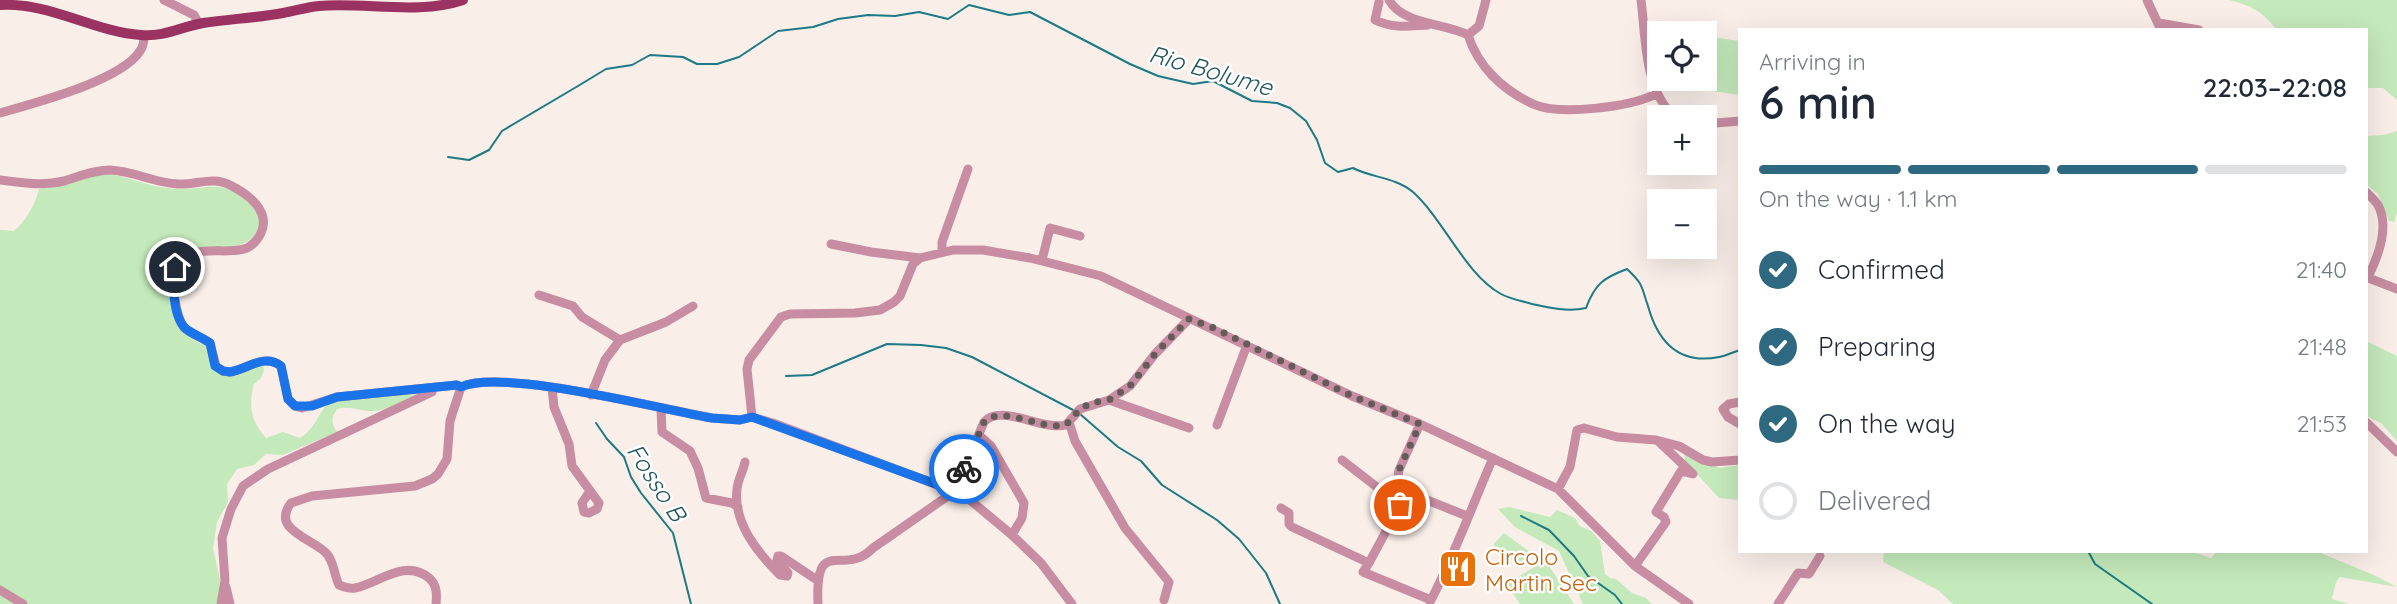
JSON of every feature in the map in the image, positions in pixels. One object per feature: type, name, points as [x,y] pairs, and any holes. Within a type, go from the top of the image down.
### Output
[{"type":"main road","points":[[0,5],[54,12],[132,35],[144,36],[164,35],[198,24],[281,13],[318,5],[411,6],[456,1]]},
{"type":"street","points":[[164,0],[194,15],[198,24]]},
{"type":"street","points":[[1390,0],[1401,12],[1468,35],[1479,60],[1490,75],[1534,104],[1550,108],[1595,109],[1643,100],[1656,94]]},
{"type":"street","points":[[1468,35],[1479,26],[1486,0]]},
{"type":"street","points":[[1640,0],[1651,78],[1656,94],[1665,105]]},
{"type":"street","points":[[2147,0],[2160,26],[2180,28]]},
{"type":"street","points":[[1379,2],[1374,16],[1379,22],[1400,28],[1441,25]]},
{"type":"street","points":[[0,113],[102,79],[136,56],[141,50],[144,36]]},
{"type":"street","points":[[1717,123],[1738,121]]},
{"type":"street","points":[[942,252],[968,169]]},
{"type":"street","points":[[0,180],[42,184],[108,170],[128,172],[163,183],[198,184],[214,180],[228,183],[260,208],[264,216],[260,236],[250,247],[240,250],[206,250],[184,256],[178,261],[174,273],[179,319],[187,330],[210,343],[215,366],[223,371],[230,372],[268,359],[276,362],[281,366],[288,399],[295,406],[302,408],[337,397],[457,385],[461,387],[477,381],[499,381],[733,421],[752,417],[964,495],[1012,534],[1041,563],[1072,604]]},
{"type":"street","points":[[2368,194],[2378,204],[2382,219],[2382,242],[2370,278]]},
{"type":"street","points":[[1042,260],[1050,228],[1080,236]]},
{"type":"street","points":[[831,244],[871,253],[920,258],[953,250],[983,250],[1042,260],[1110,279],[1352,396],[1420,424],[1558,489],[1635,566],[1689,604]]},
{"type":"street","points":[[752,417],[747,369],[750,360],[781,317],[790,314],[880,310],[900,296],[909,271],[920,258]]},
{"type":"street","points":[[2370,278],[2397,282]]},
{"type":"street","points":[[2370,278],[2397,289]]},
{"type":"street","points":[[539,295],[573,306],[582,317],[620,340]]},
{"type":"street","points":[[591,395],[605,360],[620,340],[666,322],[693,306]]},
{"type":"street","points":[[818,604],[817,580],[824,564],[836,559],[855,560],[864,557],[955,491],[984,422],[994,415],[1003,415],[1052,426],[1066,425],[1074,415],[1091,403],[1109,400],[1136,381],[1155,354],[1189,319]]},
{"type":"street","points":[[1217,425],[1247,345]]},
{"type":"street","points":[[436,604],[432,581],[422,573],[409,570],[392,573],[357,587],[338,585],[325,552],[301,538],[287,523],[285,515],[291,503],[312,496],[415,486],[432,479],[447,459],[450,421],[461,387]]},
{"type":"street","points":[[230,604],[225,581],[222,538],[231,509],[248,482],[268,469],[438,388]]},
{"type":"street","points":[[552,388],[554,407],[569,444],[572,466],[590,491]]},
{"type":"street","points":[[1109,400],[1189,428]]},
{"type":"street","points":[[1738,402],[1729,404],[1724,409],[1728,417],[1738,423]]},
{"type":"street","points":[[661,409],[662,432],[690,451],[706,498],[732,503],[738,507]]},
{"type":"street","points":[[1074,415],[1075,441],[1125,528],[1169,582],[1164,600]]},
{"type":"street","points":[[1420,424],[1398,477],[1407,492],[1467,516]]},
{"type":"street","points":[[2368,424],[2397,452]]},
{"type":"street","points":[[1558,489],[1570,467],[1577,430],[1584,428],[1617,437],[1656,439],[1679,446],[1703,460],[1719,463],[1738,460]]},
{"type":"street","points":[[979,435],[991,446],[1024,503],[1022,517],[1012,534]]},
{"type":"street","points":[[1635,566],[1666,522],[1664,517],[1656,512],[1681,471],[1693,474],[1656,439]]},
{"type":"street","points":[[1407,492],[1363,572],[1430,602],[1493,458]]},
{"type":"street","points":[[1342,460],[1400,505]]},
{"type":"street","points":[[745,462],[737,488],[738,507],[755,547],[780,575],[787,576],[788,573],[778,556],[817,580]]},
{"type":"street","points":[[1281,508],[1289,513],[1289,524],[1292,527],[1368,563]]},
{"type":"street","points":[[1778,604],[1798,573],[1809,574],[1820,556]]},
{"type":"street","points":[[221,604],[225,581]]},
{"type":"street","points":[[0,590],[23,604]]},
{"type":"green space","points":[[2229,0],[2397,0],[2397,100],[2383,88],[2368,88],[2368,28],[2275,28],[2256,10]]},
{"type":"green space","points":[[1717,38],[1738,41],[1738,95],[1713,91],[1717,91]]},
{"type":"green space","points":[[2397,131],[2397,212],[2394,222],[2389,221],[2378,194],[2368,186],[2368,136]]},
{"type":"green space","points":[[108,174],[176,189],[226,188],[249,203],[261,219],[256,233],[239,245],[190,250],[177,255],[170,284],[175,317],[185,333],[209,348],[214,370],[227,374],[263,366],[261,378],[254,384],[251,406],[254,419],[266,438],[283,432],[300,438],[327,405],[343,399],[418,394],[383,410],[337,409],[333,420],[337,432],[283,455],[266,454],[254,465],[237,469],[227,484],[228,502],[217,522],[213,549],[226,604],[0,604],[0,230],[14,231],[18,227],[30,212],[39,189]]},
{"type":"green space","points":[[2368,342],[2397,356],[2397,441],[2381,423],[2368,417]]},
{"type":"green space","points":[[1684,454],[1720,468],[1738,465],[1738,500],[1719,498],[1685,461]]},
{"type":"green space","points":[[1509,507],[1550,517],[1557,510],[1575,518],[1580,526],[1591,531],[1600,541],[1605,574],[1652,604],[1583,604],[1559,551],[1515,527],[1498,509]]},
{"type":"green space","points":[[1504,533],[1530,552],[1519,565],[1493,545]]},
{"type":"green space","points":[[1884,553],[2196,553],[2211,558],[2215,553],[2321,553],[2397,587],[2340,577],[2332,599],[2349,604],[1953,604],[1938,590],[1883,562]]},
{"type":"green space","points":[[1545,560],[1574,604],[1520,604],[1507,584]]},
{"type":"waterway","name":"Rio Bolume","points":[[448,157],[469,160],[489,150],[502,131],[606,69],[632,65],[650,55],[683,57],[697,64],[717,64],[739,57],[778,31],[813,27],[838,19],[919,12],[948,19],[969,5],[1009,15],[1030,12],[1158,76],[1193,84],[1213,81],[1252,101],[1277,103],[1290,108],[1306,121],[1317,140],[1325,163],[1338,172],[1353,168],[1399,183],[1413,192],[1435,217],[1476,274],[1505,296],[1552,308],[1586,308],[1601,283],[1627,269],[1639,282],[1652,319],[1672,348],[1682,354],[1705,359],[1738,351]]},
{"type":"waterway","points":[[786,376],[812,375],[887,344],[946,348],[972,357],[1075,411]]},
{"type":"waterway","points":[[1080,414],[1118,447],[1141,461],[1162,485],[1217,520],[1239,539],[1266,573],[1280,604]]},
{"type":"waterway","name":"Fosso B","points":[[596,423],[624,457],[631,477],[641,493],[673,533],[691,604]]},
{"type":"waterway","points":[[1521,516],[1549,530],[1574,556],[1588,576],[1615,595],[1622,604]]},
{"type":"waterway","name":"Rio Bolume","points":[[2089,553],[2095,564],[2152,604]]},
{"type":"way so far","points":[[964,469],[984,422],[989,417],[1003,415],[1052,426],[1066,425],[1080,409],[1091,403],[1109,400],[1136,381],[1155,354],[1189,319],[1214,328],[1352,396],[1420,424],[1399,470],[1398,477],[1407,492],[1400,505]]},
{"type":"place","name":"Circolo Martin Sec","points":[[1458,569]]},
{"type":"route","points":[[175,267],[174,282],[179,319],[187,330],[210,343],[215,366],[230,372],[268,359],[276,362],[284,374],[288,399],[295,406],[302,408],[337,397],[457,385],[461,387],[477,381],[513,382],[712,418],[733,421],[752,417],[955,491],[964,469]]}]
